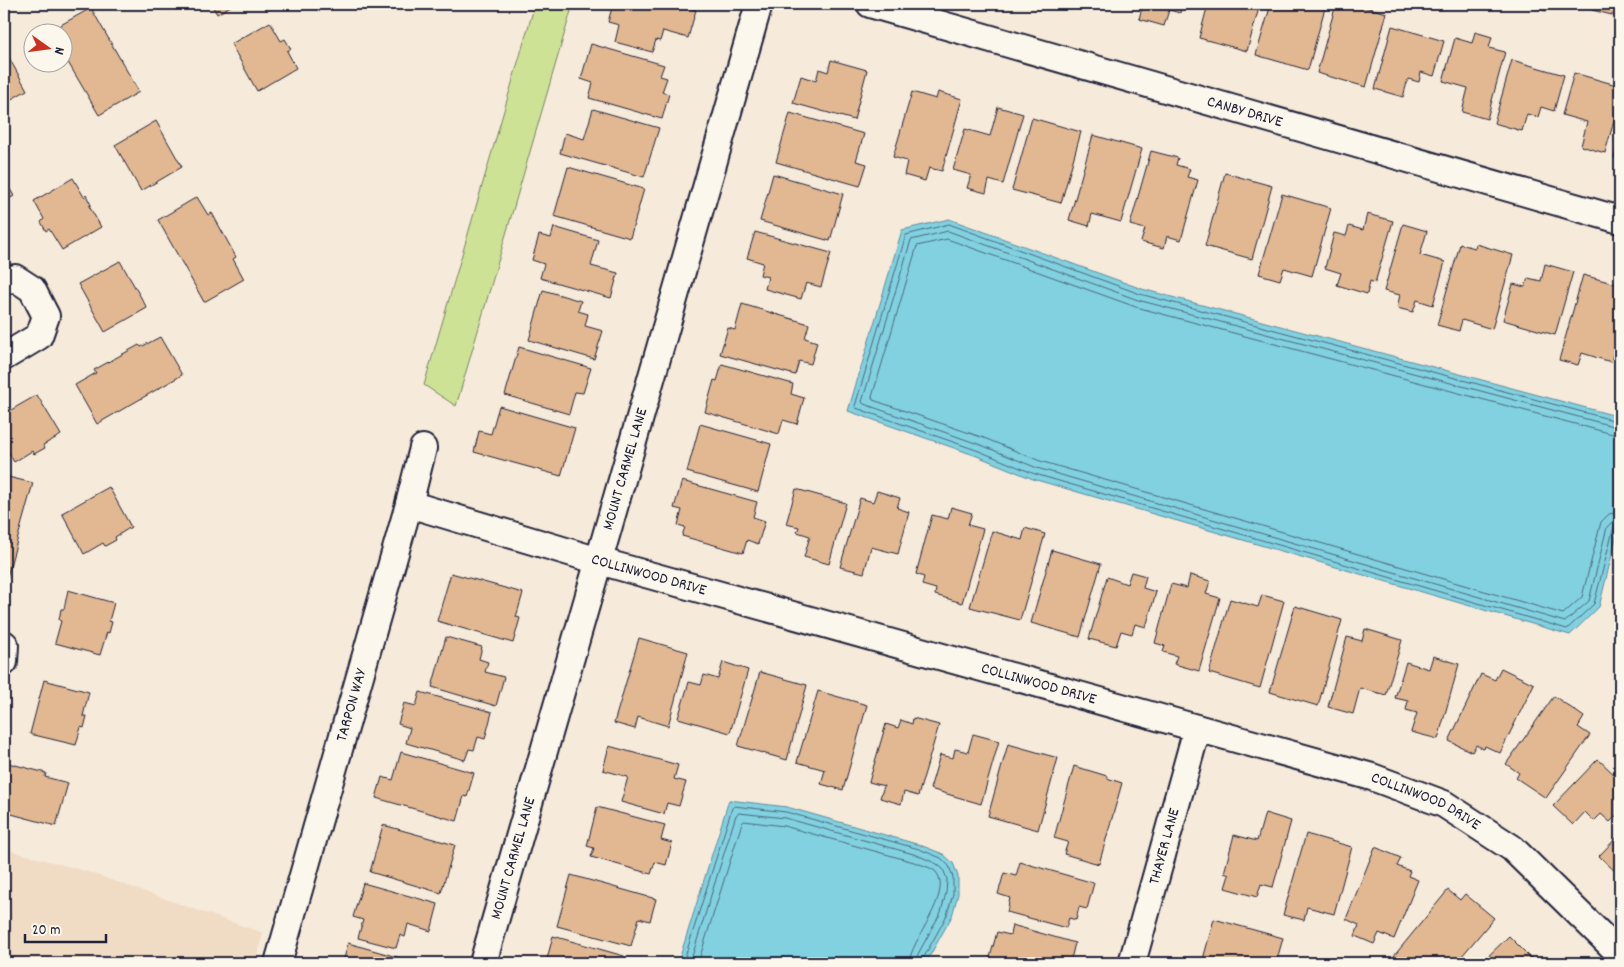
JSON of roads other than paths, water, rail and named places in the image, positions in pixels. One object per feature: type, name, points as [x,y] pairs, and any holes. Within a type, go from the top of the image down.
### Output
[{"type":"street","name":"MOUNT CARMEL LANE","points":[[483,963],[759,4]]},
{"type":"street","name":"CANBY DRIVE","points":[[870,4],[1620,220]]},
{"type":"street","points":[[4,281],[15,278],[32,289],[46,316],[39,336],[4,358]]},
{"type":"street","name":"TARPON WAY","points":[[278,963],[409,504],[423,448]]},
{"type":"street","name":"COLLINWOOD DRIVE","points":[[409,504],[599,561],[1372,777],[1444,804],[1512,848],[1620,954]]},
{"type":"street","points":[[4,644],[4,662]]},
{"type":"street","name":"THAYER LANE","points":[[1132,963],[1197,729]]},
{"type":"water","points":[[949,219],[1142,289],[1620,417],[1620,522],[1599,607],[1570,635],[1033,479],[977,456],[848,411],[902,230]]},
{"type":"water","points":[[729,800],[787,807],[920,845],[943,854],[953,863],[958,876],[958,894],[952,916],[927,963],[678,963]]}]
